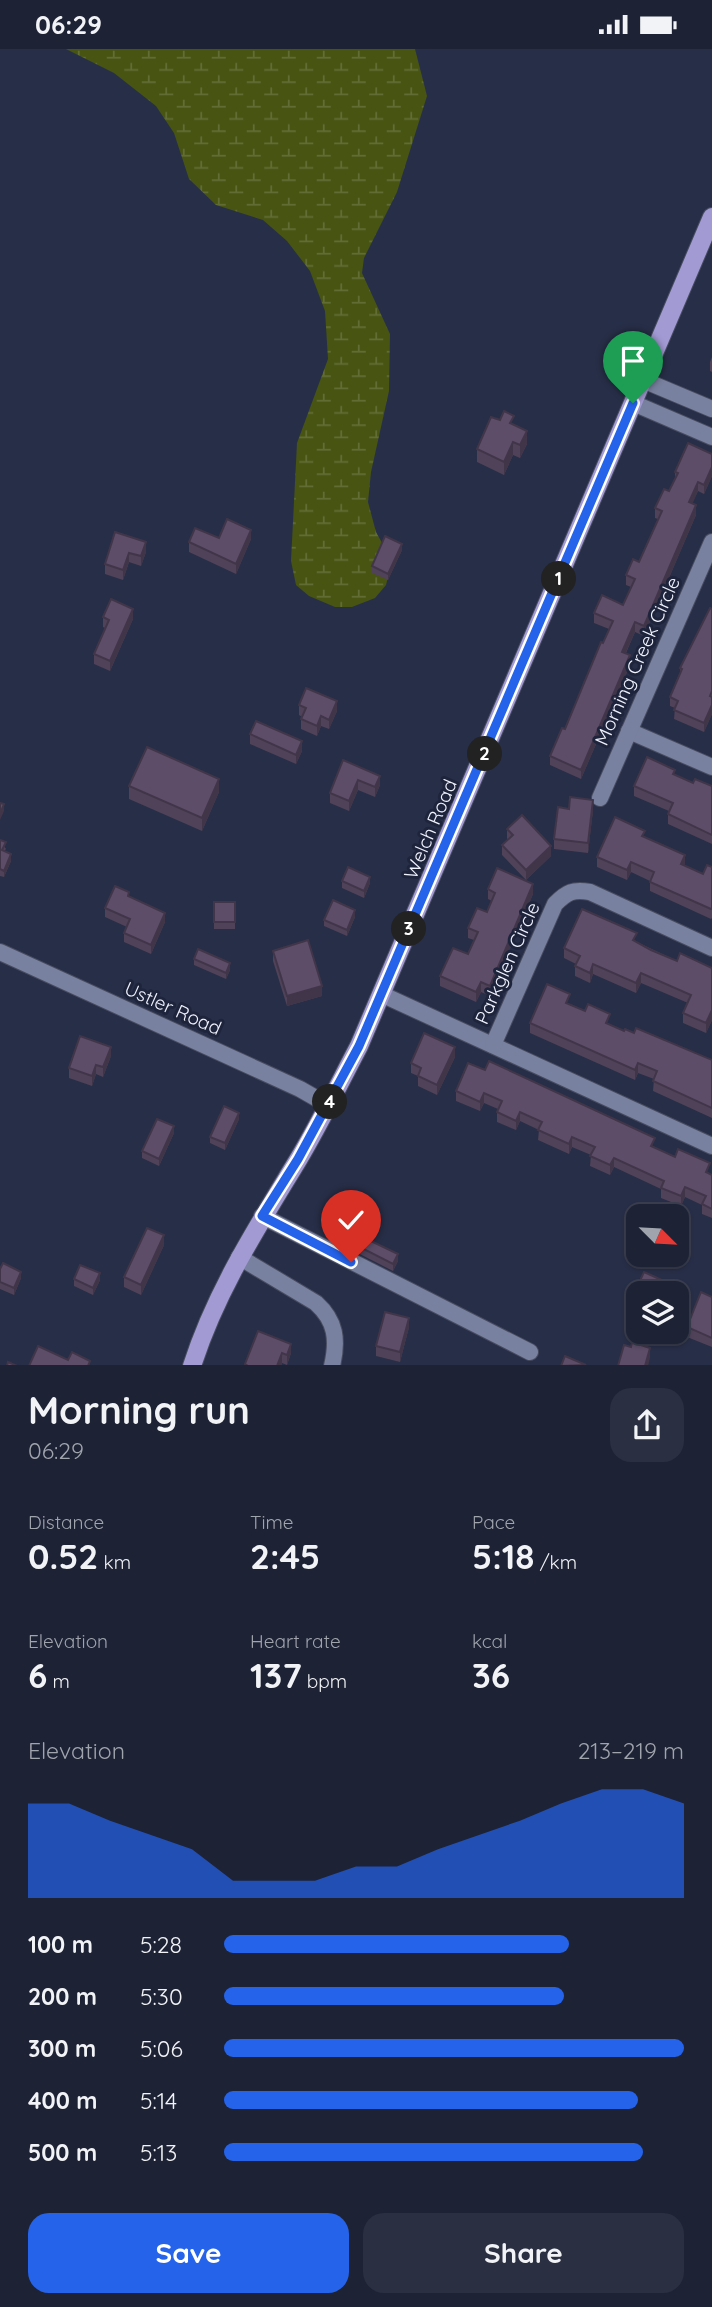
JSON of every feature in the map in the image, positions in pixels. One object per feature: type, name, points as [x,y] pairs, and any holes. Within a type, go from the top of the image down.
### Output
[{"type":"main road","name":"Welch Road","points":[[192,1365],[200,1339],[239,1257],[328,1105],[359,1046],[712,217]]},
{"type":"street","points":[[643,380],[712,409]]},
{"type":"street","points":[[633,403],[712,437]]},
{"type":"street","name":"Morning Creek Circle","points":[[600,798],[712,542]]},
{"type":"street","points":[[629,731],[712,767]]},
{"type":"street","name":"Parkglen Circle","points":[[493,1045],[555,904],[566,893],[578,890],[590,892],[712,948]]},
{"type":"street","name":"Ustler Road","points":[[0,952],[300,1089],[328,1105]]},
{"type":"street","name":"Parkglen Circle","points":[[381,994],[712,1146]]},
{"type":"street","points":[[262,1216],[530,1352]]},
{"type":"street","points":[[239,1257],[316,1303],[323,1310],[336,1335],[332,1365]]},
{"type":"green space","points":[[66,49],[415,49],[427,96],[397,192],[364,258],[362,273],[390,334],[389,391],[371,472],[368,502],[376,532],[392,561],[386,585],[375,598],[352,607],[335,607],[309,596],[296,585],[291,561],[297,443],[328,359],[325,311],[310,271],[287,241],[263,220],[216,205],[189,179],[174,133],[156,106],[114,73]]},
{"type":"building","points":[[504,411],[514,416],[510,423],[527,431],[520,445],[513,442],[504,462],[477,449],[491,417],[500,420]]},
{"type":"building","points":[[688,443],[712,454],[712,467],[704,485],[698,482],[689,502],[696,505],[644,626],[635,622],[622,652],[630,655],[581,770],[550,756],[562,728],[565,729],[601,642],[603,643],[613,621],[594,613],[602,595],[623,605],[635,579],[626,575],[633,559],[639,562],[662,511],[655,508],[664,489],[669,491]]},
{"type":"building","points":[[227,519],[251,530],[236,564],[189,542],[195,528],[219,538]]},
{"type":"building","points":[[115,532],[146,542],[141,556],[129,553],[123,570],[105,564]]},
{"type":"building","points":[[385,536],[402,544],[388,574],[372,566]]},
{"type":"building","points":[[111,599],[133,609],[110,661],[94,654],[109,620],[103,617]]},
{"type":"building","points":[[710,608],[712,705],[704,723],[674,710],[678,701],[670,697],[682,669],[680,668]]},
{"type":"building","points":[[306,688],[337,701],[329,720],[321,716],[317,726],[301,719],[306,708],[299,705]]},
{"type":"building","points":[[256,721],[302,741],[296,755],[250,734]]},
{"type":"building","points":[[147,747],[219,779],[202,818],[129,786]]},
{"type":"building","points":[[647,757],[675,770],[673,774],[693,783],[695,779],[712,786],[712,835],[668,814],[673,803],[634,786]]},
{"type":"building","points":[[343,760],[380,776],[375,787],[358,780],[349,801],[330,793]]},
{"type":"building","points":[[570,797],[593,800],[588,843],[554,839],[558,807],[569,809]]},
{"type":"building","points":[[522,815],[551,846],[526,870],[502,845],[513,835],[507,829]]},
{"type":"building","points":[[615,817],[645,831],[642,836],[685,855],[681,864],[703,874],[707,865],[712,867],[712,908],[650,882],[654,872],[631,862],[627,870],[597,857]]},
{"type":"building","points":[[0,840],[6,842],[2,850],[11,854],[4,871],[0,869]]},
{"type":"building","points":[[348,867],[370,877],[364,891],[342,881]]},
{"type":"building","points":[[497,868],[533,884],[490,986],[481,982],[476,992],[440,976],[453,948],[468,954],[478,932],[468,928],[477,908],[487,912],[495,893],[488,889]]},
{"type":"building","points":[[115,886],[129,892],[128,896],[165,913],[151,945],[124,933],[130,919],[105,908]]},
{"type":"building","points":[[333,900],[355,910],[347,930],[324,920]]},
{"type":"building","points":[[214,902],[235,902],[235,922],[214,922]]},
{"type":"building","points":[[582,909],[637,933],[633,940],[651,950],[677,961],[680,953],[712,968],[712,1010],[706,1023],[683,1013],[691,995],[641,973],[636,983],[593,964],[590,973],[575,966],[580,956],[564,948]]},
{"type":"building","points":[[308,940],[322,986],[287,996],[273,951]]},
{"type":"building","points":[[198,949],[230,963],[226,973],[194,959]]},
{"type":"building","points":[[547,984],[570,994],[566,1003],[585,1011],[588,1004],[610,1014],[606,1023],[634,1033],[636,1028],[712,1060],[712,1108],[653,1081],[657,1071],[638,1063],[635,1070],[530,1023]]},
{"type":"building","points":[[424,1033],[455,1047],[437,1085],[418,1076],[421,1068],[411,1063]]},
{"type":"building","points":[[80,1036],[111,1047],[103,1067],[96,1065],[92,1076],[69,1068]]},
{"type":"building","points":[[489,1061],[655,1138],[651,1146],[675,1157],[678,1149],[710,1163],[706,1172],[712,1175],[712,1209],[702,1204],[706,1196],[685,1187],[681,1196],[661,1188],[664,1181],[614,1158],[610,1165],[590,1156],[595,1147],[572,1137],[569,1144],[538,1130],[542,1122],[520,1112],[516,1121],[497,1112],[502,1101],[484,1093],[480,1102],[456,1091],[468,1063],[485,1070]]},
{"type":"building","points":[[224,1106],[239,1113],[225,1143],[210,1137]]},
{"type":"building","points":[[157,1119],[174,1126],[159,1159],[142,1151]]},
{"type":"building","points":[[147,1228],[164,1235],[141,1285],[124,1277]]},
{"type":"building","points":[[346,1229],[398,1254],[393,1264],[342,1238]]},
{"type":"building","points":[[3,1263],[21,1272],[14,1288],[0,1282]]},
{"type":"building","points":[[80,1265],[100,1273],[93,1288],[74,1279]]},
{"type":"building","points":[[644,1272],[664,1281],[640,1281]]},
{"type":"building","points":[[701,1292],[712,1297],[712,1338],[689,1328]]},
{"type":"building","points":[[385,1312],[409,1318],[400,1352],[376,1346]]},
{"type":"building","points":[[258,1331],[291,1344],[287,1355],[282,1353],[277,1365],[245,1364]]},
{"type":"building","points":[[632,1344],[638,1344],[650,1348],[645,1365],[618,1365],[624,1345],[631,1347]]},
{"type":"building","points":[[38,1346],[68,1360],[72,1352],[90,1361],[88,1365],[29,1365]]},
{"type":"building","points":[[565,1356],[586,1365],[561,1365]]},
{"type":"route","points":[[351,1262],[262,1216],[298,1159],[359,1046],[633,403]]}]
